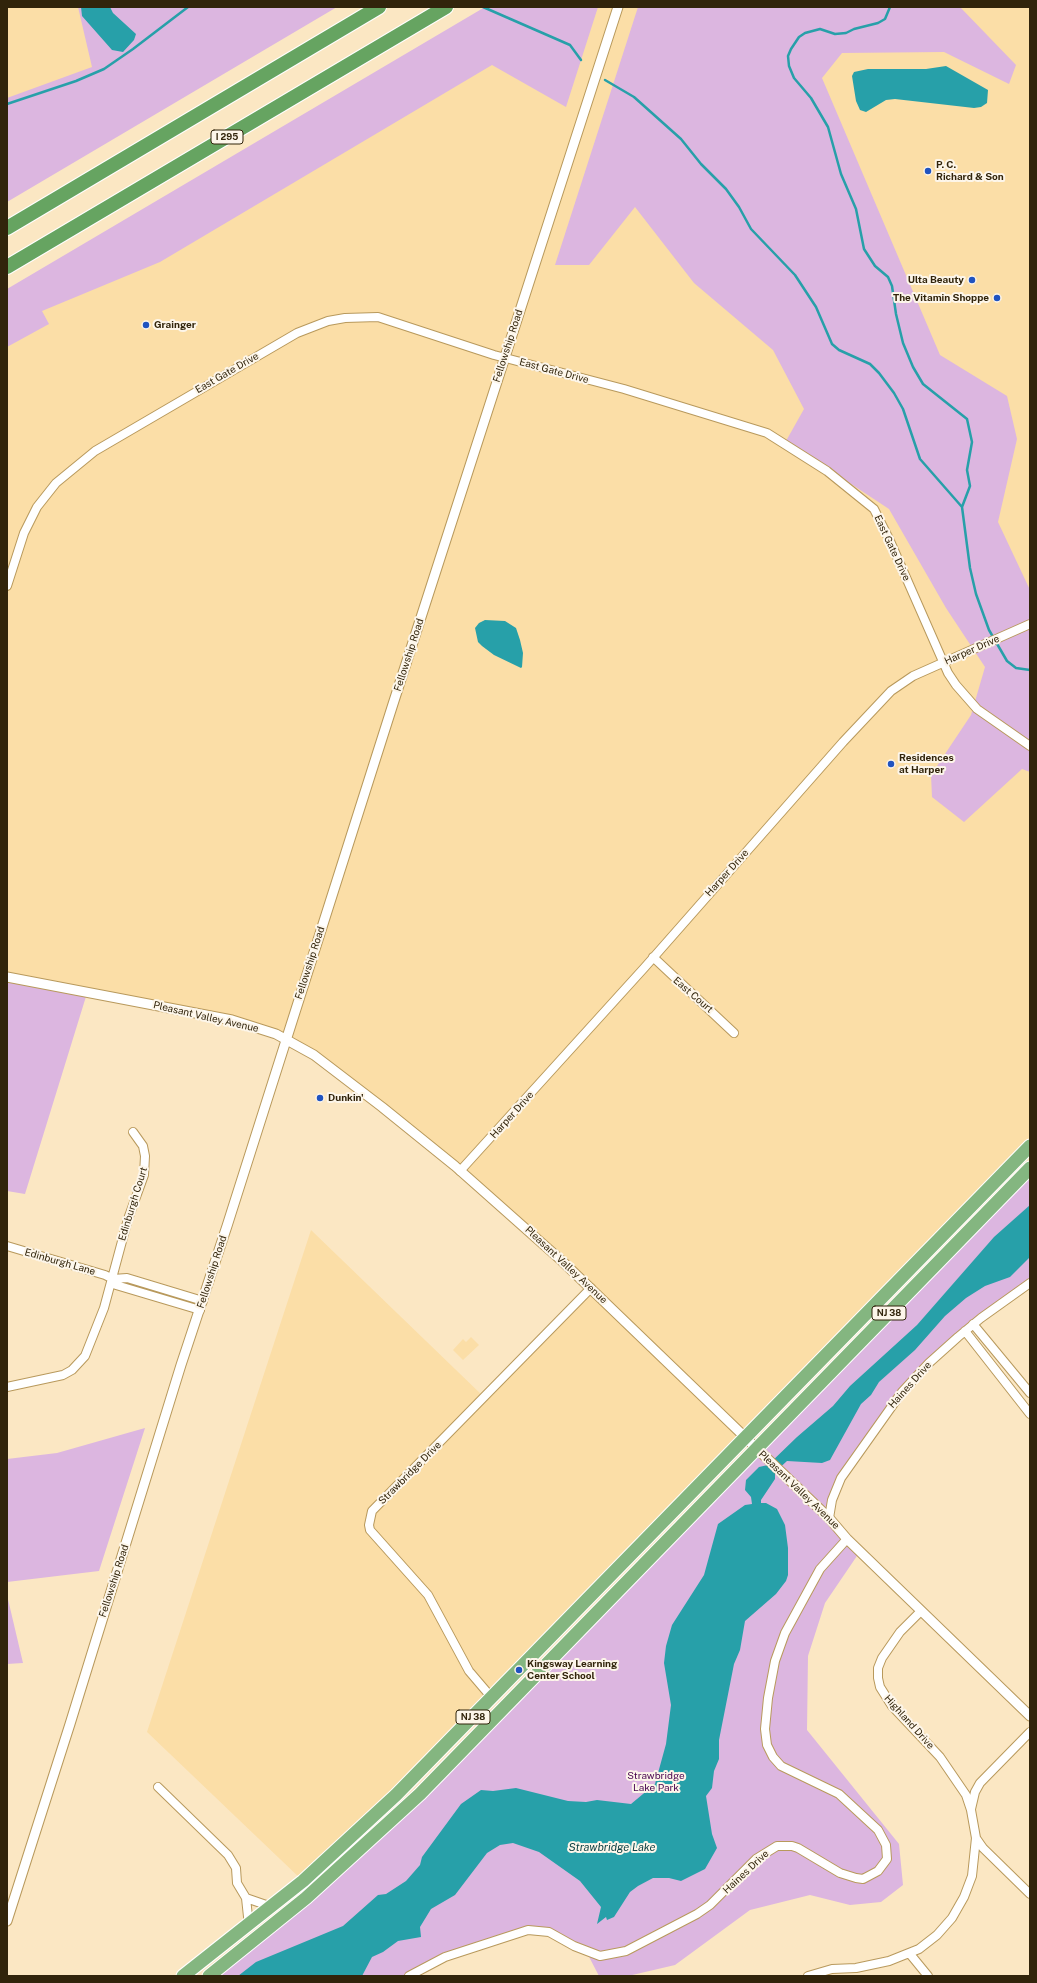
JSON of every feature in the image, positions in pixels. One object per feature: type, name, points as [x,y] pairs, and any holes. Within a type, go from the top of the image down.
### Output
[{"type":"highway","points":[[7,228],[379,7]]},
{"type":"highway","name":"I 295","points":[[7,267],[446,7]]},
{"type":"highway","name":"NJ 38","points":[[183,1976],[308,1877],[396,1795],[1030,1146]]},
{"type":"highway","name":"NJ 38","points":[[209,1976],[306,1898],[409,1805],[1030,1168]]},
{"type":"street","name":"Fellowship Road","points":[[7,1921],[200,1310],[504,358],[618,7]]},
{"type":"street","name":"East Gate Drive","points":[[7,586],[18,546],[28,523],[46,495],[68,472],[95,451],[130,429],[282,341],[302,331],[328,321],[345,318],[378,317],[504,358],[624,389],[767,433],[827,471],[874,510],[890,541],[943,662],[956,685],[977,708],[1030,746]]},
{"type":"street","name":"Harper Drive","points":[[460,1171],[843,742],[891,691],[913,676],[1030,624]]},
{"type":"street","name":"East Court","points":[[652,957],[734,1033]]},
{"type":"street","name":"Pleasant Valley Avenue","points":[[7,977],[232,1020],[269,1031],[287,1038],[304,1048],[359,1088],[521,1223],[591,1288],[757,1448],[829,1518],[847,1539],[1030,1716]]},
{"type":"street","name":"Edinburgh Court","points":[[113,1279],[128,1219],[141,1186],[146,1165],[143,1146],[133,1132]]},
{"type":"street","name":"Edinburgh Lane","points":[[7,1246],[105,1275],[113,1279],[127,1278],[203,1301]]},
{"type":"street","name":"Edinburgh Lane","points":[[113,1279],[116,1286],[200,1310]]},
{"type":"street","points":[[7,1387],[53,1378],[72,1370],[79,1363],[85,1356],[93,1337],[113,1279]]},
{"type":"street","name":"Haines Drive","points":[[829,1518],[832,1500],[841,1478],[891,1406],[929,1363],[965,1331],[1030,1283]]},
{"type":"street","name":"Strawbridge Drive","points":[[492,1698],[469,1671],[428,1594],[370,1530],[369,1525],[372,1511],[591,1288]]},
{"type":"street","points":[[973,1324],[1030,1393]]},
{"type":"street","points":[[965,1331],[1030,1414]]},
{"type":"street","name":"Haines Drive","points":[[410,1975],[445,1957],[528,1930],[549,1932],[574,1946],[600,1956],[626,1951],[697,1914],[710,1905],[756,1859],[777,1846],[784,1845],[798,1848],[840,1873],[856,1878],[863,1879],[878,1871],[887,1859],[886,1845],[878,1830],[839,1794],[781,1766],[773,1757],[767,1745],[765,1729],[768,1698],[775,1661],[785,1633],[820,1569],[847,1539]]},
{"type":"street","name":"Highland Drive","points":[[921,1611],[900,1632],[882,1658],[878,1668],[878,1678],[885,1697],[948,1767],[966,1794],[971,1810],[976,1838]]},
{"type":"street","points":[[971,1810],[975,1792],[980,1784],[1030,1732]]},
{"type":"street","points":[[158,1787],[228,1856],[236,1868],[237,1883],[246,1898],[248,1926]]},
{"type":"street","points":[[976,1838],[983,1848],[1030,1894]]},
{"type":"street","points":[[808,1976],[832,1969],[856,1968],[883,1962],[910,1954],[929,1943],[958,1908],[972,1876],[976,1838]]},
{"type":"street","points":[[246,1898],[272,1907]]},
{"type":"street","points":[[910,1954],[928,1976]]},
{"type":"shaded area","points":[[7,7],[313,7],[7,189]]},
{"type":"shaded area","points":[[532,7],[1030,7],[1030,1146],[303,1881],[147,1732],[311,1230],[484,1397],[591,1288],[460,1171],[325,1063],[257,1028],[7,978],[7,312]]},
{"type":"shaded area","points":[[471,1337],[479,1345],[463,1360],[453,1350],[463,1339],[466,1342]]},
{"type":"green space","points":[[78,7],[337,7],[7,202],[7,98],[92,67]]},
{"type":"green space","points":[[485,7],[598,7],[566,107],[492,65],[160,262],[42,311],[49,324],[7,347],[7,289]]},
{"type":"green space","points":[[638,7],[960,7],[1016,65],[1009,84],[944,52],[842,53],[822,78],[940,355],[1007,396],[1017,439],[998,522],[1030,590],[1030,772],[1022,769],[964,822],[932,797],[931,775],[971,715],[985,667],[946,608],[889,509],[786,441],[804,409],[773,350],[694,283],[635,207],[589,265],[555,265]]},
{"type":"green space","points":[[7,975],[88,990],[25,1194],[7,1191]]},
{"type":"green space","name":"Strawbridge Lake Park","points":[[1030,1168],[1030,1284],[965,1331],[909,1385],[835,1492],[829,1518],[861,1550],[825,1603],[808,1656],[807,1730],[899,1844],[903,1885],[881,1902],[850,1905],[810,1895],[750,1910],[675,1965],[628,1976],[599,1976],[586,1951],[549,1932],[507,1935],[410,1976],[209,1976],[352,1858]]},
{"type":"green space","points":[[145,1428],[99,1571],[7,1582],[7,1459],[57,1453]]},
{"type":"green space","points":[[7,1595],[23,1663],[7,1664]]},
{"type":"water","points":[[81,7],[110,7],[113,13],[136,34],[134,40],[123,52],[112,50],[82,16]]},
{"type":"water","points":[[946,66],[988,90],[987,103],[981,107],[974,108],[895,99],[886,100],[866,112],[860,110],[856,101],[852,76],[854,72],[868,69],[926,69]]},
{"type":"water","points":[[485,620],[505,621],[516,628],[523,653],[521,668],[494,655],[478,642],[475,628],[479,623]]},
{"type":"water","name":"Strawbridge Lake","points":[[1030,1205],[1030,1257],[1010,1277],[985,1286],[966,1298],[945,1316],[915,1350],[879,1382],[871,1395],[861,1404],[830,1460],[822,1463],[787,1461],[775,1472],[775,1479],[761,1500],[761,1503],[766,1503],[777,1509],[785,1525],[788,1548],[788,1575],[786,1581],[776,1594],[745,1621],[740,1650],[734,1664],[719,1740],[719,1759],[714,1771],[712,1788],[706,1796],[712,1834],[717,1848],[705,1869],[681,1881],[669,1878],[653,1878],[630,1892],[614,1917],[607,1920],[606,1917],[597,1924],[601,1907],[580,1881],[539,1852],[513,1843],[500,1845],[487,1853],[455,1895],[431,1909],[420,1927],[421,1937],[398,1941],[383,1952],[372,1957],[362,1976],[238,1976],[256,1962],[343,1926],[378,1895],[386,1894],[406,1881],[420,1865],[422,1857],[461,1804],[481,1790],[493,1791],[516,1788],[568,1801],[586,1802],[597,1800],[631,1804],[655,1784],[666,1744],[671,1705],[664,1663],[666,1646],[672,1625],[704,1575],[718,1524],[745,1505],[752,1504],[751,1497],[745,1490],[746,1480],[759,1467],[768,1465],[797,1437],[833,1406],[850,1386],[917,1325],[994,1237]]},
{"type":"waterway","points":[[7,104],[76,81],[104,69],[188,7]]},
{"type":"waterway","points":[[483,7],[570,45],[581,60]]},
{"type":"waterway","points":[[890,7],[885,19],[878,23],[854,29],[846,33],[835,34],[820,29],[805,33],[799,37],[791,49],[788,56],[789,66],[794,78],[811,98],[828,127],[841,174],[856,209],[864,249],[875,266],[888,277],[892,286],[896,314],[903,343],[913,367],[923,384],[967,419],[972,442],[967,470],[970,486],[962,507]]},
{"type":"waterway","points":[[605,80],[634,97],[681,139],[701,164],[726,189],[739,207],[751,229],[795,275],[816,307],[832,344],[839,350],[870,364],[894,393],[903,409],[920,459],[962,507],[970,568],[976,594],[989,630],[1007,661],[1016,668],[1030,670]]},
{"type":"place","name":"P. C. Richard & Son","points":[[928,171]]},
{"type":"place","name":"Ulta Beauty","points":[[972,280]]},
{"type":"place","name":"The Vitamin Shoppe","points":[[997,298]]},
{"type":"place","name":"Grainger","points":[[146,325]]},
{"type":"place","name":"Residences at Harper","points":[[891,764]]},
{"type":"place","name":"Dunkin'","points":[[320,1098]]},
{"type":"place","name":"Kingsway Learning Center School","points":[[519,1670]]}]
